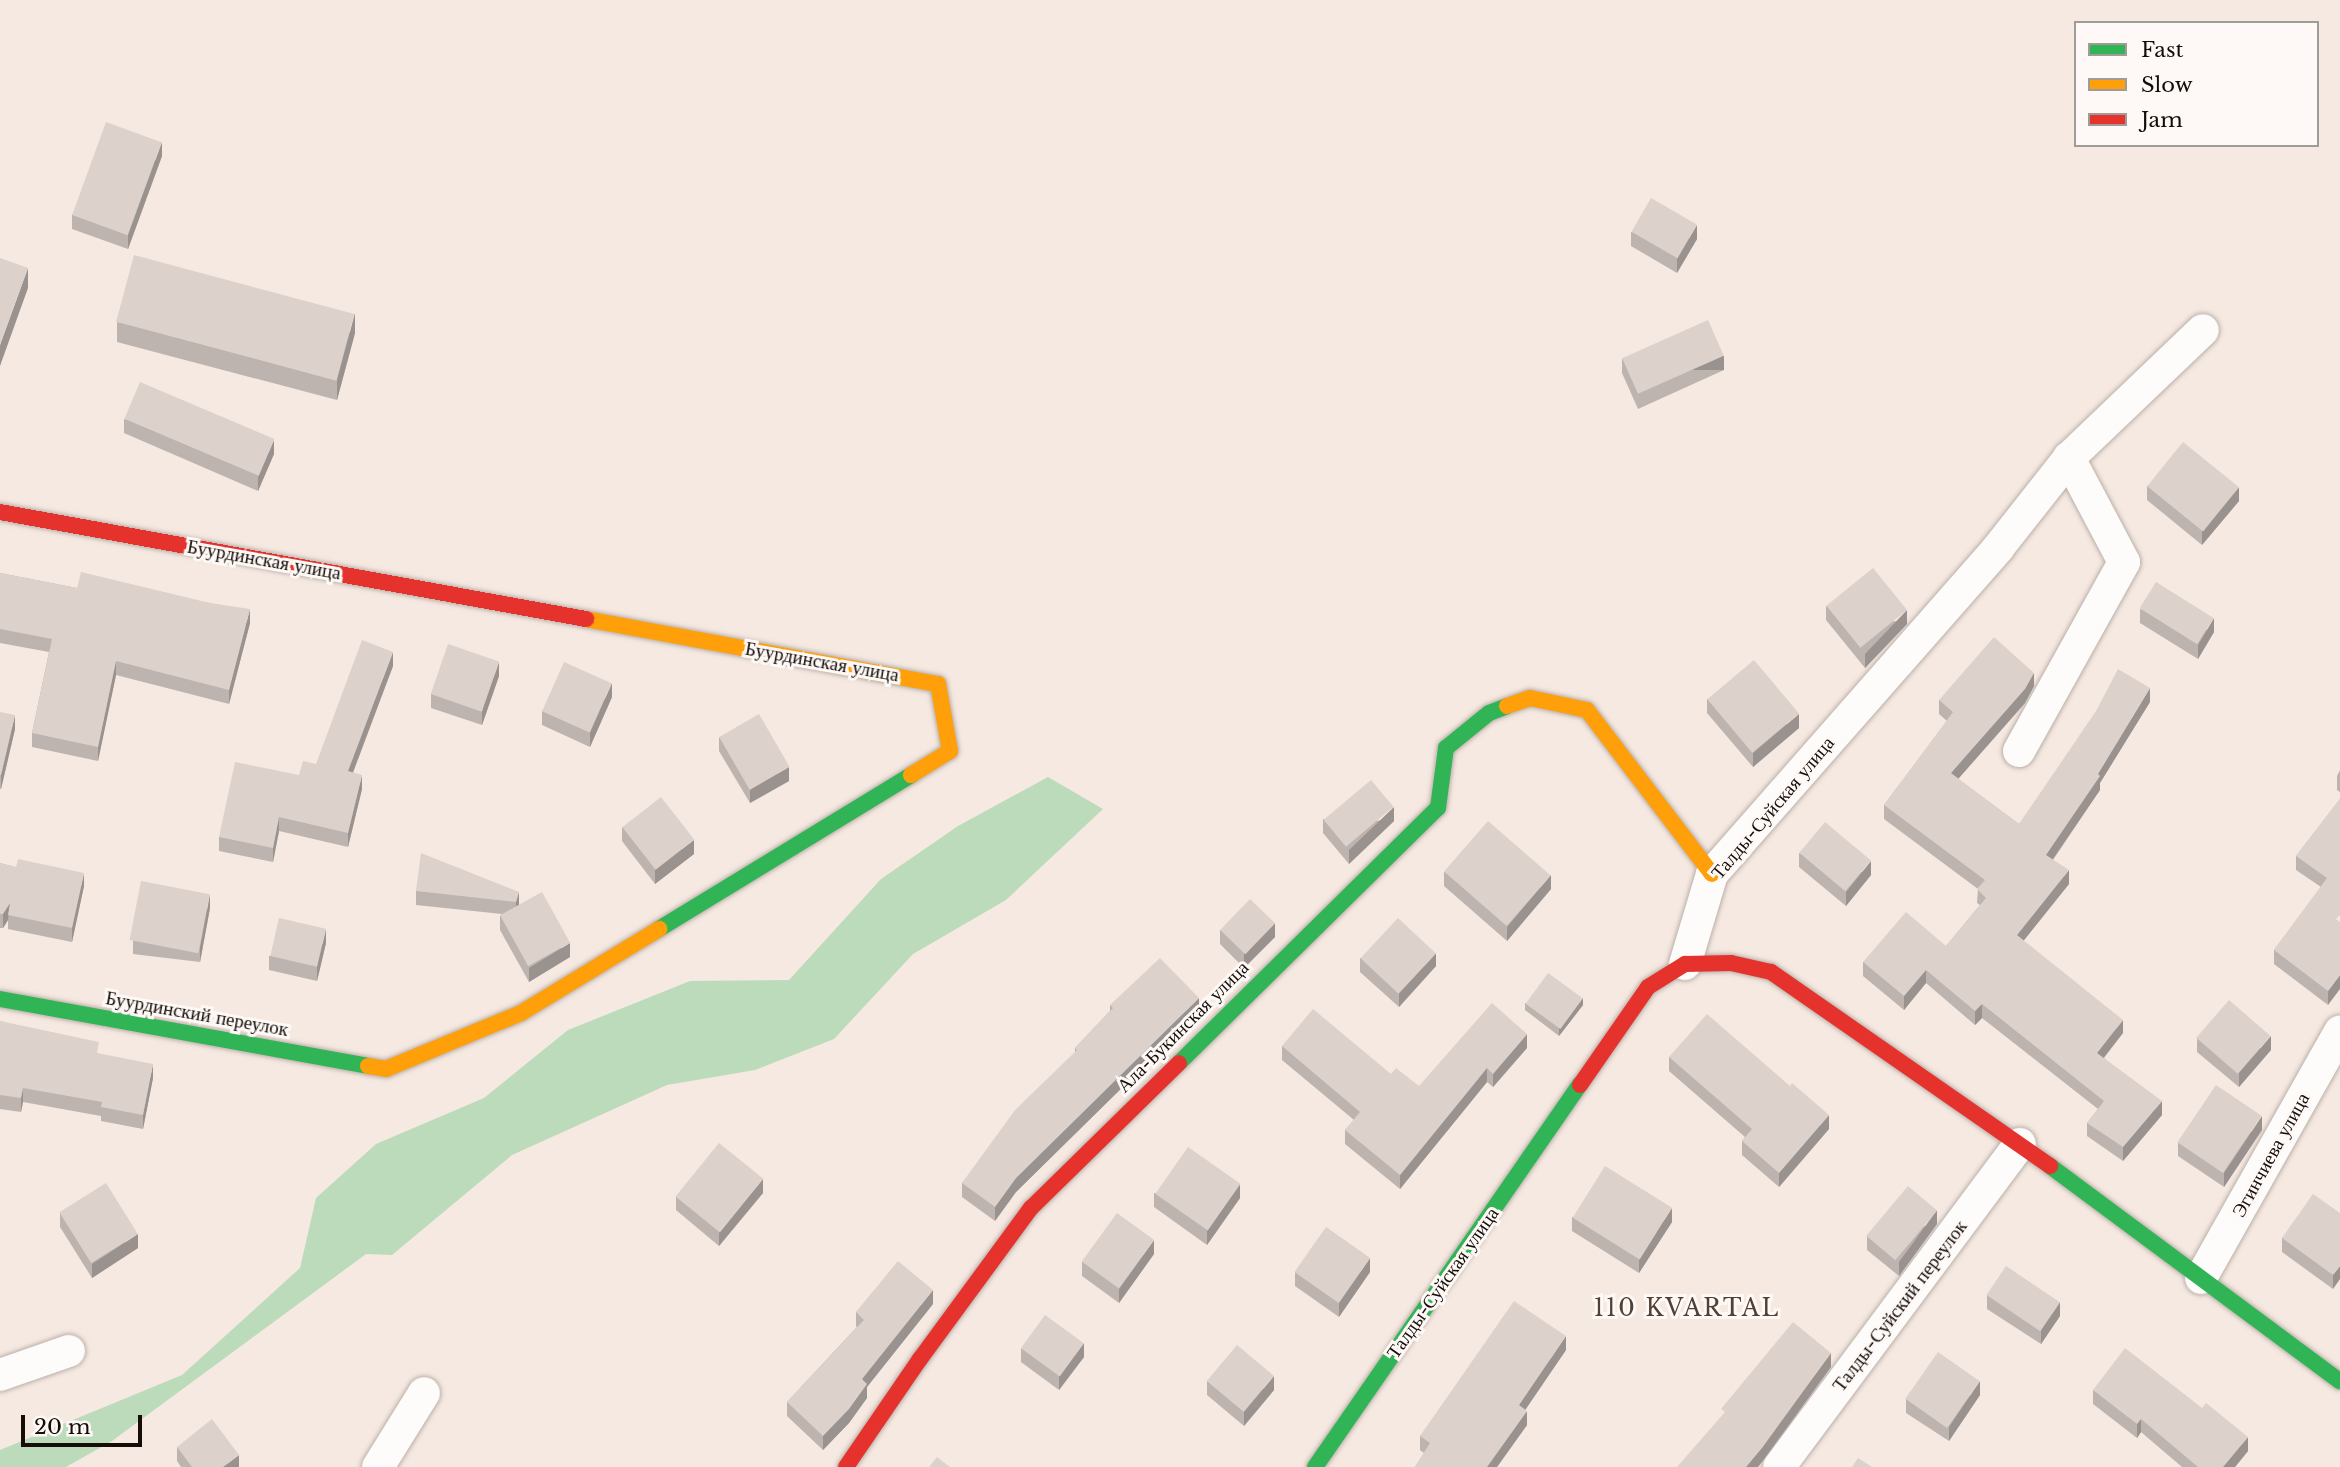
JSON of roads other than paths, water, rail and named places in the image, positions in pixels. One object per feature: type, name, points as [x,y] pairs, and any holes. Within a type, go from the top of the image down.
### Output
[{"type":"street","name":"Талды-Суйская улица","points":[[1315,1467],[1648,987],[1685,964],[1712,874],[1998,548],[2068,458],[2203,330]]},
{"type":"street","points":[[2020,751],[2124,562],[2068,458]]},
{"type":"street","name":"Буурдинская улица","points":[[0,512],[938,684],[950,751],[521,1013],[386,1069]]},
{"type":"street","name":"Ала-Букинская улица","points":[[846,1467],[920,1359],[1031,1208],[1438,808],[1446,748],[1489,713],[1530,698],[1587,710],[1712,874]]},
{"type":"street","points":[[1685,964],[1731,963],[1771,972],[2021,1144],[2340,1381]]},
{"type":"street","name":"Буурдинский переулок","points":[[0,999],[386,1069]]},
{"type":"street","name":"Эгинчиева улица","points":[[2201,1278],[2340,1031]]},
{"type":"street","name":"Талды-Суйский переулок","points":[[1779,1467],[2021,1144]]},
{"type":"street","points":[[0,1375],[69,1351]]},
{"type":"street","points":[[377,1467],[424,1393]]},
{"type":"district","name":"110 KVARTAL","points":[[1687,1308]]}]
